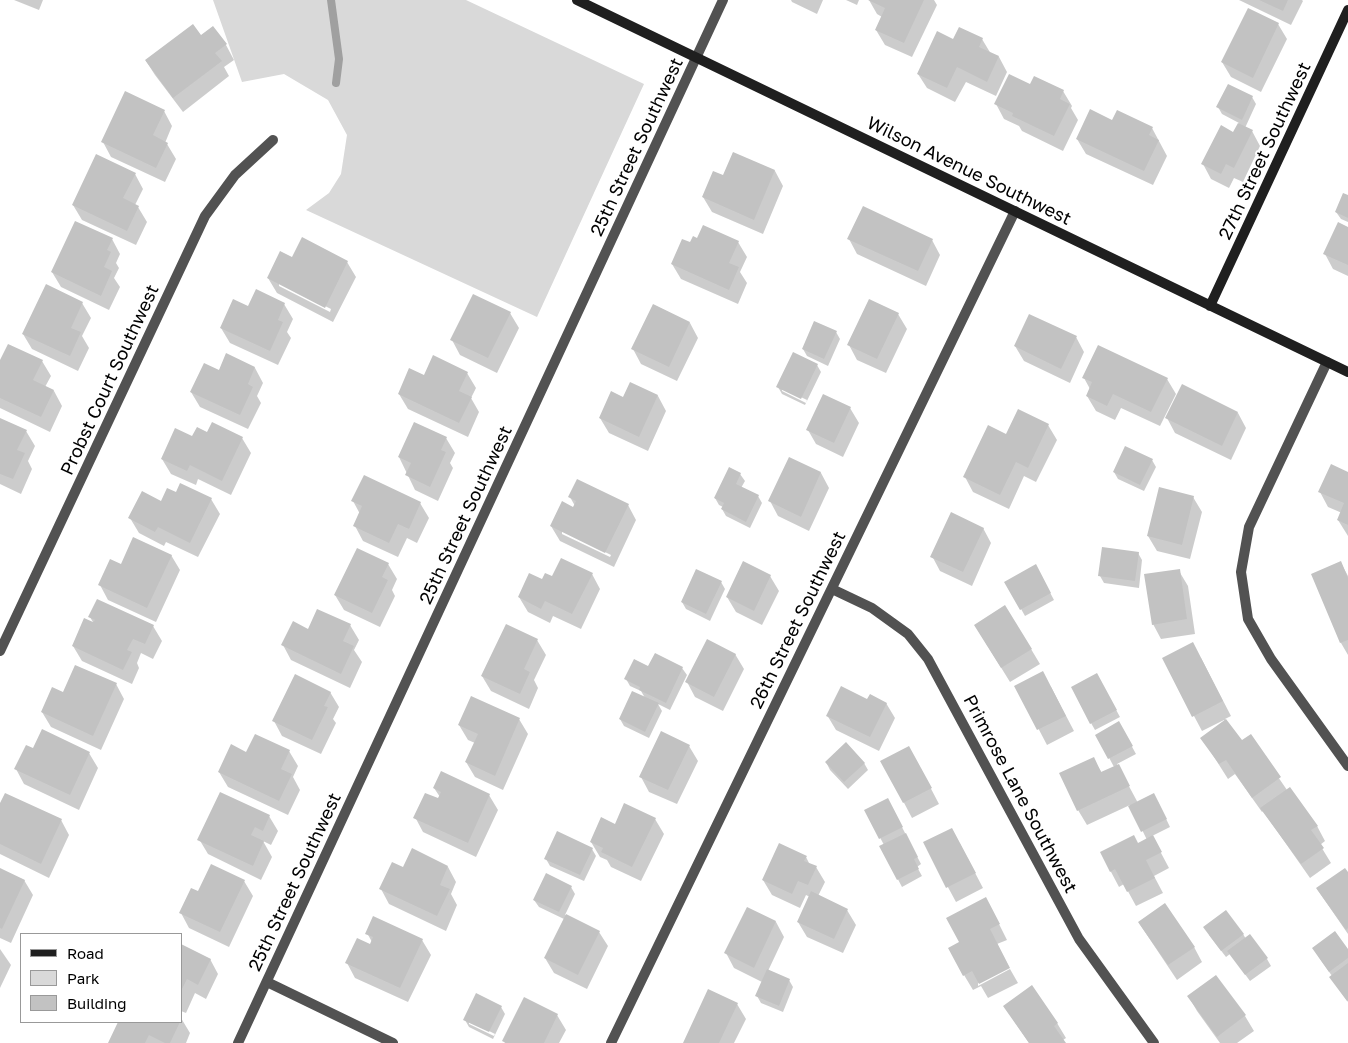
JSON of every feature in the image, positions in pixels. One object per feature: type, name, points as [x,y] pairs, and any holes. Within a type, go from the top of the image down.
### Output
[{"type":"main road","name":"Wilson Avenue Southwest","points":[[577,0],[1348,372]]},
{"type":"main road","name":"27th Street Southwest","points":[[1210,306],[1348,10]]},
{"type":"street","name":"25th Street Southwest","points":[[238,1043],[723,0]]},
{"type":"street","name":"Probst Court Southwest","points":[[0,651],[205,216],[235,174],[273,140]]},
{"type":"street","name":"26th Street Southwest","points":[[611,1043],[1015,211]]},
{"type":"street","points":[[1326,362],[1249,527],[1241,572],[1248,619],[1271,659],[1348,766]]},
{"type":"street","name":"Primrose Lane Southwest","points":[[832,589],[872,608],[908,634],[928,659],[1079,938],[1154,1043]]},
{"type":"street","points":[[267,982],[394,1043]]},
{"type":"green space","points":[[213,0],[466,0],[644,84],[537,317],[306,210],[329,193],[341,174],[347,135],[328,100],[284,74],[242,82]]},
{"type":"building","points":[[868,0],[924,0],[904,43],[875,30],[885,8]]},
{"type":"building","points":[[1259,0],[1288,0],[1283,11]]},
{"type":"building","points":[[1248,8],[1279,23],[1253,78],[1221,62]]},
{"type":"building","points":[[193,24],[201,35],[213,26],[227,44],[215,53],[222,61],[173,98],[145,60]]},
{"type":"building","points":[[959,27],[983,38],[979,47],[999,56],[987,82],[957,67],[947,88],[917,74],[937,31],[953,39]]},
{"type":"building","points":[[1009,74],[1030,84],[1034,76],[1064,90],[1060,99],[1070,104],[1054,136],[1012,116],[1013,113],[994,104]]},
{"type":"building","points":[[1228,84],[1253,96],[1242,120],[1216,107]]},
{"type":"building","points":[[125,91],[165,110],[153,135],[168,143],[156,168],[101,142]]},
{"type":"building","points":[[1090,109],[1112,120],[1117,110],[1153,127],[1149,135],[1159,140],[1144,171],[1076,139]]},
{"type":"building","points":[[1238,123],[1253,130],[1234,168],[1226,164],[1221,174],[1201,164],[1221,125],[1233,132]]},
{"type":"building","points":[[733,152],[775,170],[754,220],[702,197],[713,171],[723,175]]},
{"type":"building","points":[[96,154],[136,173],[123,198],[139,206],[127,231],[72,205]]},
{"type":"building","points":[[1343,193],[1348,195],[1348,218],[1335,212]]},
{"type":"building","points":[[863,206],[933,239],[918,271],[847,239]]},
{"type":"building","points":[[75,221],[113,238],[107,250],[111,252],[104,267],[112,271],[101,296],[51,272]]},
{"type":"building","points":[[1338,222],[1348,227],[1348,265],[1323,254]]},
{"type":"building","points":[[703,225],[739,241],[729,263],[739,267],[729,290],[671,264],[682,239],[690,242],[693,236],[697,238]]},
{"type":"building","points":[[302,237],[348,261],[325,308],[267,278],[280,251],[292,257]]},
{"type":"building","points":[[46,284],[83,302],[71,328],[81,332],[70,356],[22,334]]},
{"type":"building","points":[[256,289],[285,303],[278,320],[283,322],[270,351],[220,328],[233,299],[248,306]]},
{"type":"building","points":[[473,294],[511,312],[488,358],[450,340]]},
{"type":"building","points":[[869,299],[899,313],[877,359],[847,345]]},
{"type":"building","points":[[653,304],[690,322],[669,367],[631,349]]},
{"type":"building","points":[[1029,314],[1077,336],[1061,369],[1014,346]]},
{"type":"building","points":[[814,321],[837,331],[824,359],[802,349]]},
{"type":"building","points":[[8,344],[43,360],[33,380],[54,390],[41,417],[0,398],[0,360]]},
{"type":"building","points":[[1098,345],[1168,378],[1151,412],[1113,394],[1107,406],[1086,396],[1092,382],[1082,378]]},
{"type":"building","points":[[793,352],[818,364],[801,399],[776,387]]},
{"type":"building","points":[[226,353],[255,367],[248,384],[253,387],[240,415],[190,392],[204,363],[219,370]]},
{"type":"building","points":[[433,355],[468,372],[459,391],[472,397],[459,423],[398,394],[409,368],[424,375]]},
{"type":"building","points":[[630,382],[658,395],[639,437],[599,418],[611,391],[623,397]]},
{"type":"building","points":[[1182,384],[1238,412],[1222,446],[1165,418]]},
{"type":"building","points":[[823,394],[851,407],[834,443],[806,430]]},
{"type":"building","points":[[1018,409],[1049,424],[1028,468],[1016,462],[1000,495],[963,477],[988,425],[1006,434]]},
{"type":"building","points":[[0,418],[27,430],[17,450],[25,453],[13,479],[0,474]]},
{"type":"building","points":[[212,422],[243,437],[222,481],[190,465],[187,471],[161,459],[175,428],[192,436],[197,427],[207,432]]},
{"type":"building","points":[[414,422],[447,437],[441,450],[446,452],[430,487],[405,475],[411,463],[398,457]]},
{"type":"building","points":[[1125,446],[1153,459],[1140,485],[1113,472]]},
{"type":"building","points":[[789,457],[821,472],[801,517],[768,501]]},
{"type":"building","points":[[1331,464],[1348,472],[1348,525],[1337,520],[1344,503],[1318,492]]},
{"type":"building","points":[[729,467],[741,473],[736,484],[759,495],[746,522],[721,509],[724,503],[714,498]]},
{"type":"building","points":[[364,475],[421,502],[409,529],[398,524],[389,543],[353,526],[362,506],[351,501]]},
{"type":"building","points":[[577,479],[629,504],[605,553],[550,526],[562,501],[573,507],[576,501],[568,497]]},
{"type":"building","points":[[180,483],[212,498],[190,543],[158,527],[155,532],[128,518],[142,491],[161,501],[167,488],[176,492]]},
{"type":"building","points":[[1159,487],[1194,496],[1182,545],[1147,536]]},
{"type":"building","points":[[951,512],[984,528],[963,572],[930,557]]},
{"type":"building","points":[[133,537],[172,555],[147,608],[98,585],[110,559],[121,564]]},
{"type":"building","points":[[1102,547],[1139,552],[1135,581],[1098,576]]},
{"type":"building","points":[[357,548],[389,563],[382,577],[388,580],[372,613],[334,595]]},
{"type":"building","points":[[561,558],[593,573],[572,614],[545,601],[541,609],[518,597],[529,573],[542,579],[545,573],[552,576]]},
{"type":"building","points":[[743,561],[771,575],[754,611],[726,597]]},
{"type":"building","points":[[1341,561],[1348,578],[1348,640],[1340,643],[1311,574]]},
{"type":"building","points":[[1036,564],[1051,593],[1020,610],[1004,582]]},
{"type":"building","points":[[696,569],[722,581],[706,614],[681,602]]},
{"type":"building","points":[[1180,569],[1187,619],[1152,625],[1144,574]]},
{"type":"building","points":[[97,599],[154,625],[145,644],[133,639],[127,650],[132,652],[123,670],[72,646],[84,618],[93,622],[95,620],[88,617]]},
{"type":"building","points":[[1005,605],[1032,649],[1001,668],[974,625]]},
{"type":"building","points":[[317,609],[351,624],[343,641],[354,646],[341,674],[281,645],[293,621],[308,629]]},
{"type":"building","points":[[506,624],[538,639],[524,669],[530,672],[520,694],[481,676]]},
{"type":"building","points":[[707,639],[736,654],[714,697],[685,682]]},
{"type":"building","points":[[1193,642],[1223,701],[1192,717],[1162,658]]},
{"type":"building","points":[[655,653],[683,667],[666,703],[639,690],[640,687],[624,679],[634,659],[648,666]]},
{"type":"building","points":[[75,665],[117,683],[93,736],[41,712],[52,687],[63,692]]},
{"type":"building","points":[[1043,671],[1066,716],[1037,730],[1014,686]]},
{"type":"building","points":[[1097,673],[1117,710],[1090,724],[1071,687]]},
{"type":"building","points":[[295,674],[331,692],[324,706],[328,707],[312,740],[272,721]]},
{"type":"building","points":[[841,686],[867,699],[870,694],[887,703],[870,737],[826,716]]},
{"type":"building","points":[[632,691],[659,703],[645,732],[619,719]]},
{"type":"building","points":[[471,696],[520,718],[495,776],[465,762],[478,734],[458,725]]},
{"type":"building","points":[[1226,719],[1242,740],[1251,734],[1281,777],[1252,798],[1226,760],[1219,764],[1200,738]]},
{"type":"building","points":[[1119,721],[1133,746],[1108,759],[1095,735]]},
{"type":"building","points":[[42,729],[90,752],[70,795],[14,769],[26,745],[33,748]]},
{"type":"building","points":[[661,731],[690,745],[668,790],[639,777]]},
{"type":"building","points":[[255,734],[290,750],[281,769],[292,774],[279,801],[218,772],[231,744],[246,752]]},
{"type":"building","points":[[846,742],[865,763],[844,782],[825,762]]},
{"type":"building","points":[[909,746],[932,788],[903,803],[880,761]]},
{"type":"building","points":[[1094,757],[1101,772],[1119,764],[1130,786],[1077,811],[1059,773]]},
{"type":"building","points":[[441,771],[490,794],[468,843],[413,818],[425,793],[438,798],[441,792],[433,788]]},
{"type":"building","points":[[1290,787],[1318,826],[1311,830],[1324,848],[1301,864],[1260,808]]},
{"type":"building","points":[[220,792],[270,815],[263,831],[255,827],[251,835],[264,841],[253,866],[197,840]]},
{"type":"building","points":[[5,793],[62,819],[41,864],[0,844],[0,803]]},
{"type":"building","points":[[1154,793],[1167,819],[1141,832],[1128,806]]},
{"type":"building","points":[[888,798],[903,827],[879,839],[864,810]]},
{"type":"building","points":[[624,803],[656,818],[632,867],[601,852],[603,848],[590,842],[601,817],[615,824]]},
{"type":"building","points":[[952,828],[976,873],[946,888],[923,842]]},
{"type":"building","points":[[557,831],[593,848],[580,875],[544,859]]},
{"type":"building","points":[[906,833],[918,857],[914,859],[919,869],[897,880],[879,846]]},
{"type":"building","points":[[1134,835],[1138,843],[1153,835],[1162,852],[1146,860],[1155,878],[1127,892],[1115,869],[1110,872],[1100,852]]},
{"type":"building","points":[[779,843],[807,856],[804,861],[817,866],[808,885],[798,881],[792,894],[762,880]]},
{"type":"building","points":[[412,848],[448,866],[440,885],[450,889],[437,916],[379,889],[392,862],[403,867]]},
{"type":"building","points":[[211,864],[245,880],[220,932],[179,913],[191,888],[198,891]]},
{"type":"building","points":[[0,868],[25,880],[2,929],[0,928]]},
{"type":"building","points":[[1345,868],[1348,872],[1348,928],[1346,930],[1316,888]]},
{"type":"building","points":[[546,873],[572,886],[559,912],[533,900]]},
{"type":"building","points":[[811,891],[848,909],[834,939],[797,922]]},
{"type":"building","points":[[986,897],[1000,924],[990,929],[1010,968],[979,984],[972,971],[963,976],[948,948],[959,942],[946,918]]},
{"type":"building","points":[[1165,903],[1195,947],[1168,965],[1138,922]]},
{"type":"building","points":[[747,907],[776,921],[754,968],[724,953]]},
{"type":"building","points":[[1226,910],[1244,934],[1221,951],[1203,927]]},
{"type":"building","points":[[566,914],[600,931],[578,975],[544,958]]},
{"type":"building","points":[[373,916],[423,939],[400,988],[345,963],[357,938],[370,944],[373,937],[365,934]]},
{"type":"building","points":[[1335,931],[1348,949],[1348,958],[1329,972],[1312,948]]},
{"type":"building","points":[[1250,934],[1268,958],[1245,975],[1227,951]]},
{"type":"building","points":[[182,944],[211,959],[198,985],[187,979],[182,989]]},
{"type":"building","points":[[1348,963],[1348,1000],[1347,1001],[1329,977]]},
{"type":"building","points":[[767,969],[790,979],[779,1006],[755,996]]},
{"type":"building","points":[[1216,975],[1246,1015],[1217,1037],[1187,996]]},
{"type":"building","points":[[1032,985],[1058,1023],[1054,1026],[1066,1043],[1029,1043],[1003,1006]]},
{"type":"building","points":[[708,989],[738,1003],[719,1043],[683,1043]]},
{"type":"building","points":[[476,993],[502,1006],[489,1032],[463,1020]]},
{"type":"building","points":[[524,997],[558,1014],[544,1043],[506,1043],[502,1041]]},
{"type":"building","points":[[118,1023],[180,1023],[170,1043],[165,1043],[149,1035],[145,1043],[108,1043]]},
{"type":"waterway","points":[[331,0],[339,59],[336,83]]}]
